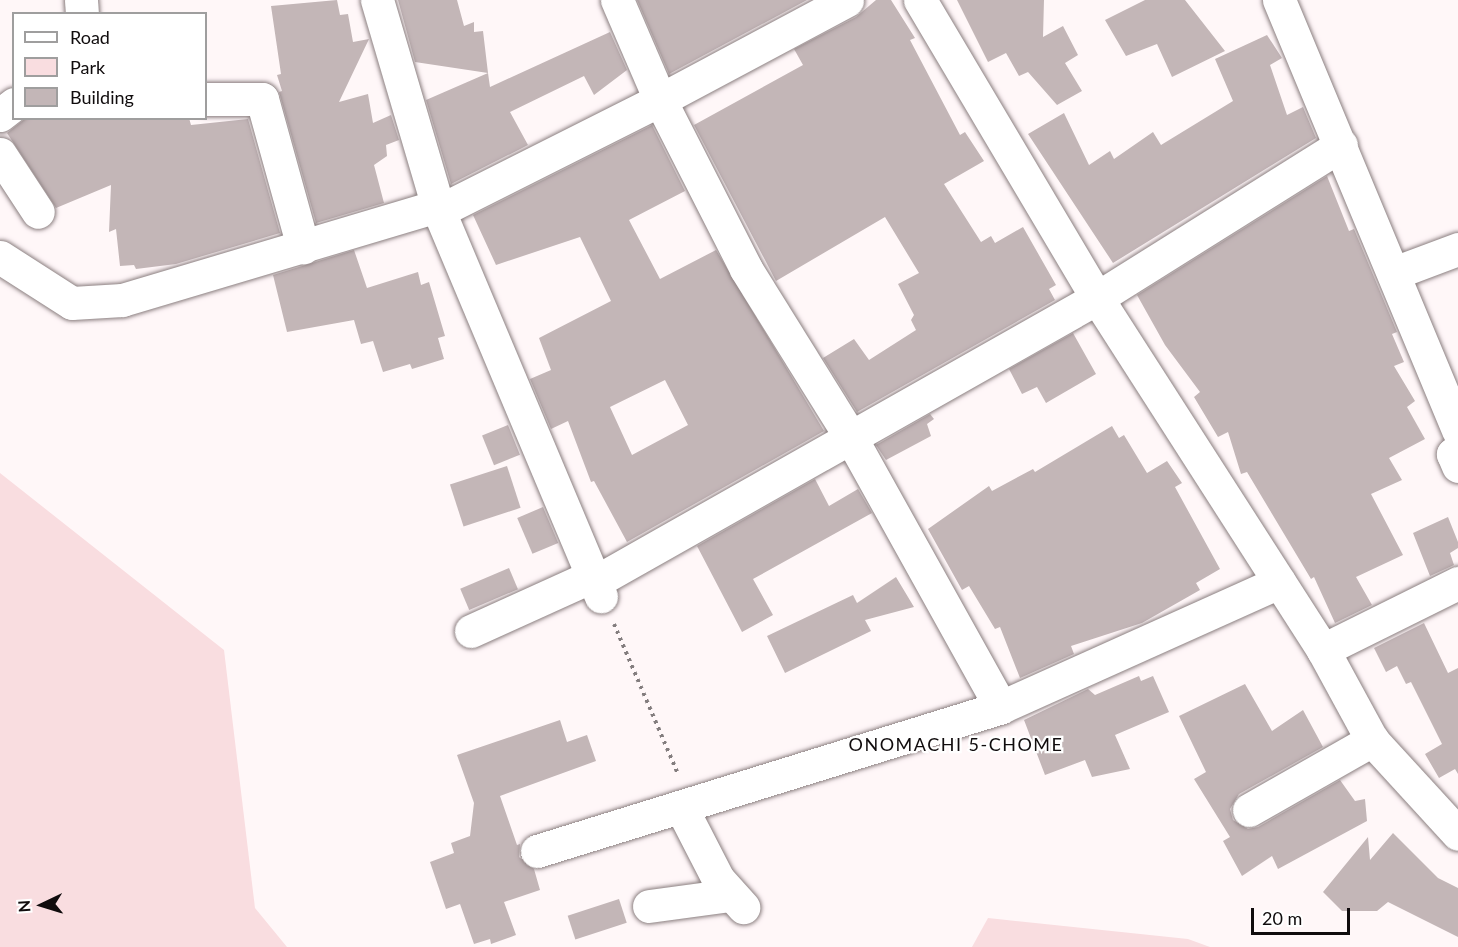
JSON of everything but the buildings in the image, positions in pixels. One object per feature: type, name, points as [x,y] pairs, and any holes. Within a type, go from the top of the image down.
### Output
[{"type":"street","points":[[377,0],[439,208],[596,584]]},
{"type":"street","points":[[617,0],[660,100],[746,269],[850,438],[1001,707]]},
{"type":"street","points":[[0,257],[72,303],[122,300],[439,208],[660,100],[847,0]]},
{"type":"street","points":[[920,0],[1097,298],[1323,650],[1372,740],[1458,834]]},
{"type":"street","points":[[1279,0],[1458,430]]},
{"type":"street","points":[[207,99],[262,99],[303,247]]},
{"type":"street","points":[[0,115],[12,106]]},
{"type":"street","points":[[471,631],[596,584],[1097,298],[1341,145]]},
{"type":"street","points":[[0,154],[38,212]]},
{"type":"street","points":[[1394,273],[1458,249]]},
{"type":"street","points":[[1458,451],[1453,454],[1458,466]]},
{"type":"street","points":[[537,851],[686,800],[1001,707],[1279,582]]},
{"type":"street","points":[[1323,650],[1458,583]]},
{"type":"street","points":[[1249,810],[1372,740]]},
{"type":"street","points":[[649,906],[736,901],[686,800]]},
{"type":"path","points":[[596,584],[686,800]]},
{"type":"green space","points":[[0,473],[224,650],[255,908],[287,947],[0,947]]},
{"type":"green space","points":[[988,918],[1188,939],[1210,947],[972,947]]},
{"type":"district","name":"ONOMACHI 5-CHOME","points":[[956,744]]}]
